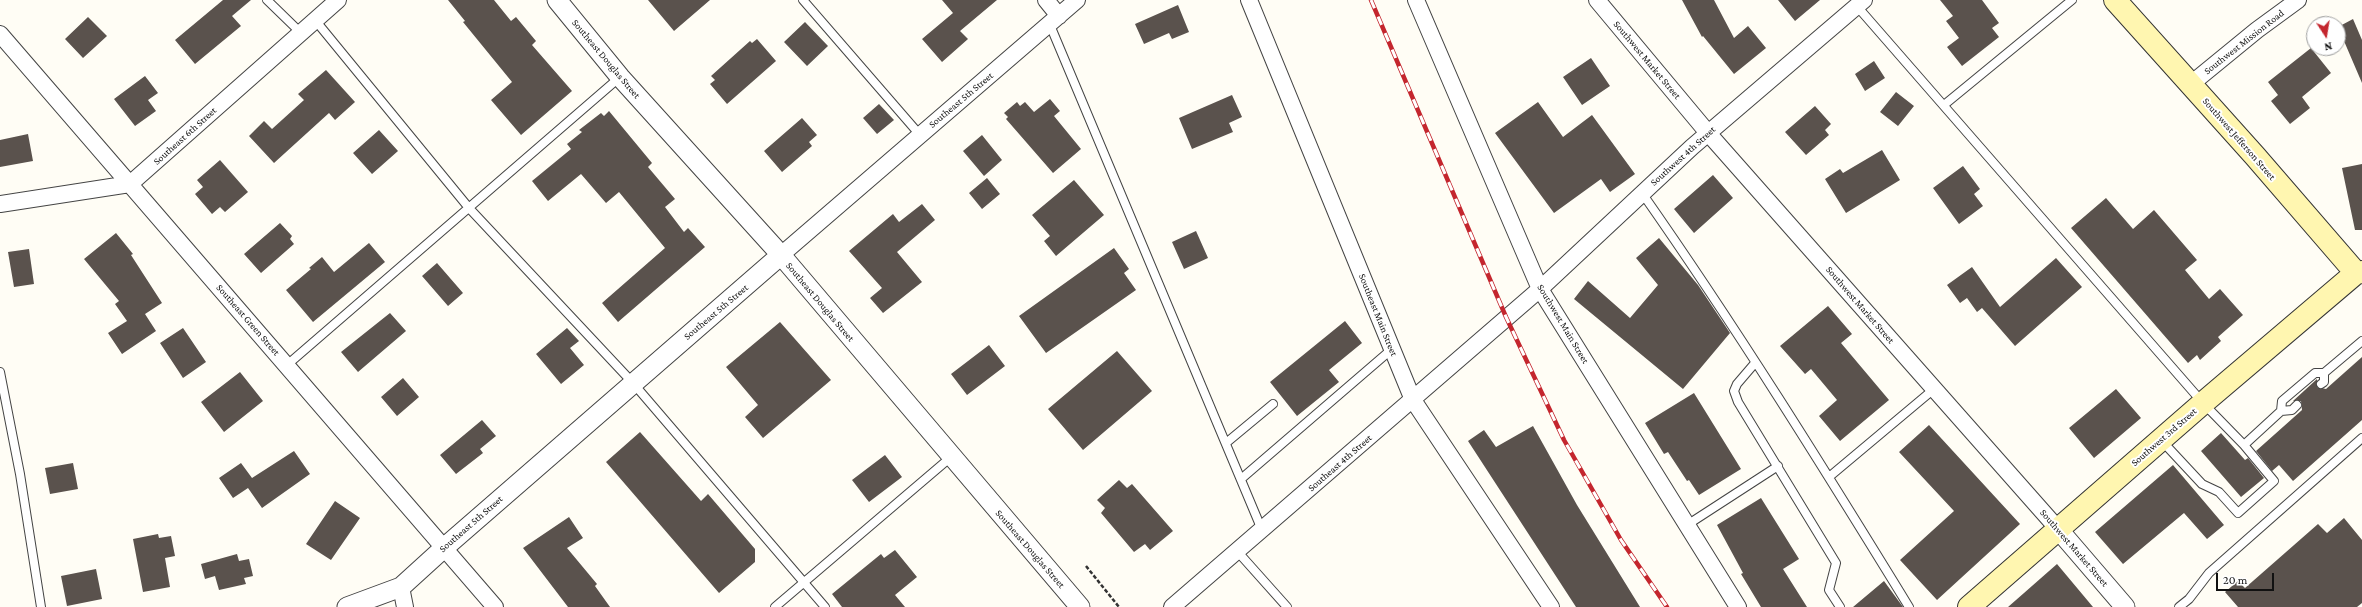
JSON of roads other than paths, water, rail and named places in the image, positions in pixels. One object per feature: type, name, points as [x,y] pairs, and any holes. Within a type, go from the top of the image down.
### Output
[{"type":"main road","name":"Southwest Jefferson Street","points":[[2115,0],[2360,275]]},
{"type":"main road","name":"Southwest 3rd Street","points":[[1969,607],[2160,439],[2360,275]]},
{"type":"street","name":"Southeast 6th Street","points":[[130,184],[338,0]]},
{"type":"street","name":"Southeast Douglas Street","points":[[557,0],[620,77],[781,255],[1080,607]]},
{"type":"street","points":[[1046,0],[1054,20]]},
{"type":"street","name":"Southeast 5th Street","points":[[347,607],[402,587],[445,546],[1077,0]]},
{"type":"street","name":"Southeast Main Street","points":[[1249,0],[1413,400],[1551,607]]},
{"type":"street","name":"Southwest Main Street","points":[[1416,0],[1540,289],[1738,607]]},
{"type":"street","name":"Southwest Market Street","points":[[1597,0],[1708,133],[2058,529],[2125,607]]},
{"type":"street","name":"Southwest Mission Road","points":[[2190,84],[2257,30],[2298,0]]},
{"type":"street","name":"Southwest 4th Street","points":[[1506,317],[1540,289],[1708,133],[1858,2]]},
{"type":"street","name":"Southeast Green Street","points":[[0,34],[445,546],[495,607]]},
{"type":"street","points":[[0,204],[130,184]]},
{"type":"street","name":"Southeast 4th Street","points":[[1172,607],[1413,400],[1506,317]]},
{"type":"street","points":[[402,587],[405,607]]},
{"type":"lane","points":[[267,0],[301,33]]},
{"type":"lane","points":[[803,0],[920,135]]},
{"type":"lane","points":[[1944,105],[2072,0]]},
{"type":"lane","points":[[1858,2],[1944,105],[2203,403],[2244,445],[2274,481],[2238,513],[2219,492],[2202,484],[2160,439]]},
{"type":"lane","points":[[315,20],[469,208],[633,383],[825,607]]},
{"type":"lane","points":[[1054,20],[1240,480],[1262,530]]},
{"type":"lane","points":[[288,366],[620,77]]},
{"type":"lane","points":[[1642,193],[1829,477],[1909,607]]},
{"type":"lane","points":[[2281,412],[2282,401],[2315,373],[2324,373],[2362,341]]},
{"type":"lane","points":[[1240,480],[1392,349]]},
{"type":"lane","points":[[1755,363],[1737,384],[1734,391],[1738,402],[1836,563],[1829,590],[1840,607]]},
{"type":"lane","points":[[0,372],[20,474],[42,607]]},
{"type":"lane","points":[[2321,384],[2324,382],[2324,373]]},
{"type":"lane","points":[[1829,477],[1934,389]]},
{"type":"lane","points":[[1226,443],[1273,404]]},
{"type":"lane","points":[[2244,445],[2281,412],[2292,410],[2297,405]]},
{"type":"lane","points":[[2180,607],[2189,599],[2209,573],[2362,438]]},
{"type":"lane","points":[[775,607],[951,456]]},
{"type":"lane","points":[[1687,525],[1778,466]]},
{"type":"lane","points":[[1237,551],[1287,607]]},
{"type":"railway","points":[[1371,0],[1506,317],[1564,440],[1621,540],[1667,607]]}]
